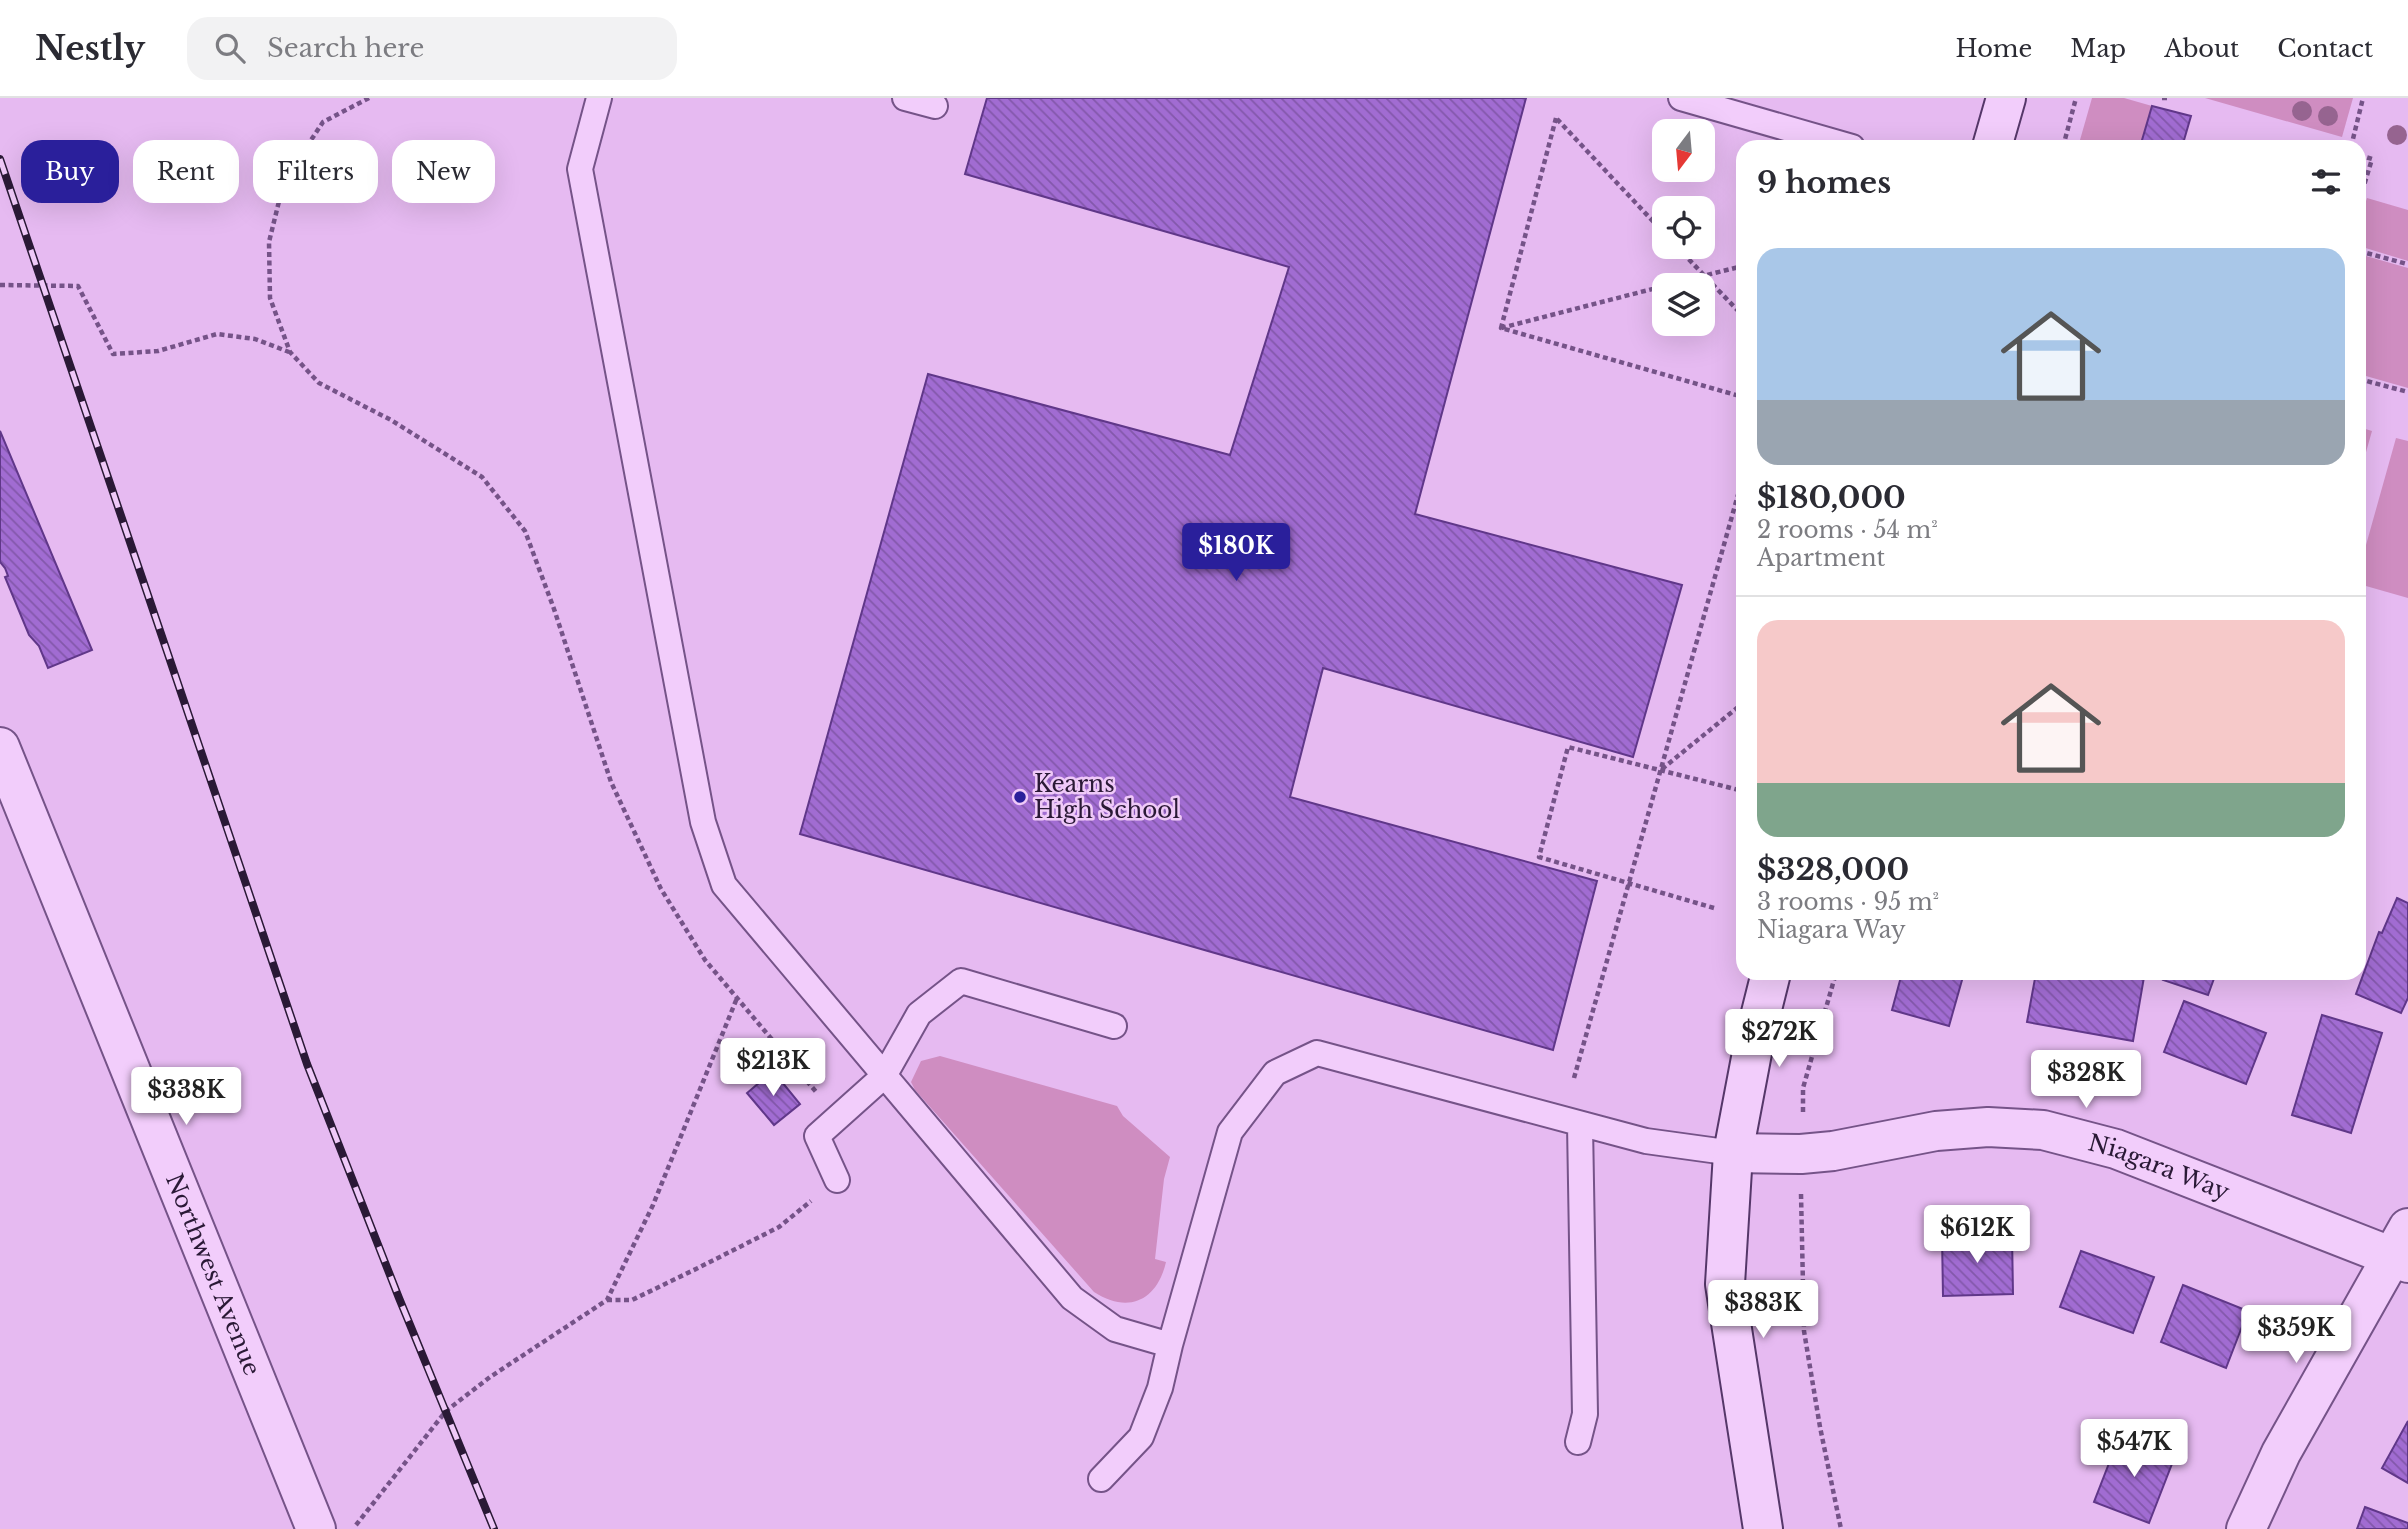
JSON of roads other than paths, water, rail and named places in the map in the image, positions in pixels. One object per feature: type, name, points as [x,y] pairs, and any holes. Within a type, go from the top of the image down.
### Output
[{"type":"street","points":[[1994,140],[2006,98]]},
{"type":"street","name":"Northwest Avenue","points":[[0,747],[316,1529]]},
{"type":"street","points":[[1763,1529],[1725,1284],[1733,1153],[1755,1037],[1769,980]]},
{"type":"street","name":"Niagara Way","points":[[1733,1153],[1801,1154],[1833,1151],[1936,1131],[1988,1127],[2043,1130],[2116,1149],[2403,1249]]},
{"type":"street","points":[[2246,1529],[2281,1453],[2403,1249]]},
{"type":"lane","points":[[599,98],[580,169],[703,822],[724,885],[1072,1298],[1115,1329],[1170,1345]]},
{"type":"lane","points":[[905,98],[935,106]]},
{"type":"lane","points":[[1681,98],[1828,140]]},
{"type":"lane","points":[[837,1180],[817,1136],[884,1076],[919,1014],[961,981],[1114,1026]]},
{"type":"lane","points":[[1101,1479],[1141,1437],[1160,1388],[1230,1132],[1275,1073],[1317,1053],[1646,1141],[1733,1153]]},
{"type":"lane","points":[[1578,1442],[1586,1415],[1580,1125]]},
{"type":"railway","points":[[0,159],[307,1064],[494,1529]]},
{"type":"place","name":"Kearns High School","points":[[1020,797]]}]
